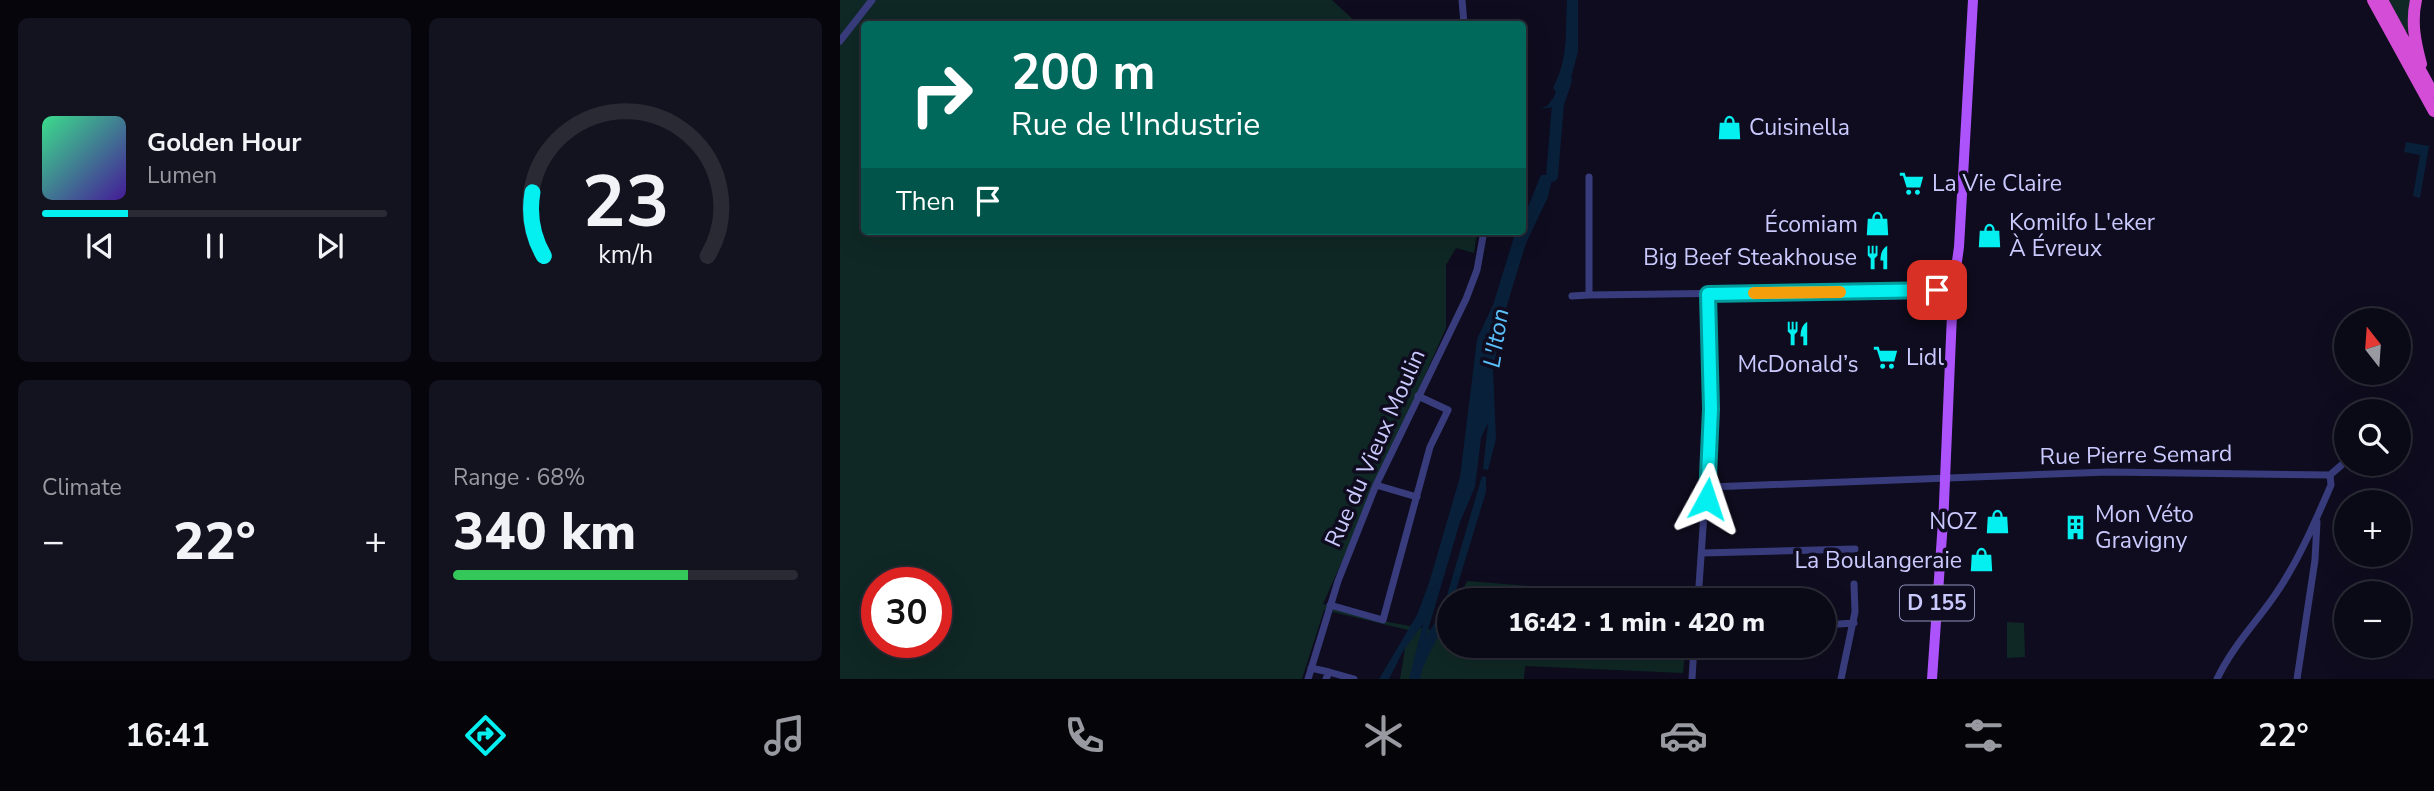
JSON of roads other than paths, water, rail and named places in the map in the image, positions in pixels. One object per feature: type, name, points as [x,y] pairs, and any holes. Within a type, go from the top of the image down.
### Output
[{"type":"highway","points":[[2373,0],[2434,111]]},
{"type":"highway","points":[[2382,0],[2434,95]]},
{"type":"highway","points":[[2416,0],[2415,41],[2426,81]]},
{"type":"main road","name":"D 155","points":[[1932,679],[1973,0]]},
{"type":"street","points":[[840,41],[872,0]]},
{"type":"street","points":[[1462,0],[1464,21]]},
{"type":"street","points":[[1589,177],[1589,295]]},
{"type":"street","name":"Rue du Vieux Moulin","points":[[1308,679],[1330,605],[1376,485],[1466,299],[1484,235]]},
{"type":"street","points":[[1572,296],[1957,290]]},
{"type":"street","points":[[1699,588],[1704,513],[1710,487],[1708,294]]},
{"type":"street","points":[[1330,605],[1382,620],[1430,447],[1448,410],[1418,396]]},
{"type":"street","name":"Rue Pierre Semard","points":[[1710,487],[2108,472],[2330,475]]},
{"type":"street","points":[[2217,679],[2230,653],[2275,595],[2317,517],[2331,485],[2330,475],[2334,472]]},
{"type":"street","points":[[1376,485],[1417,497]]},
{"type":"street","points":[[2297,679],[2315,560],[2317,517]]},
{"type":"street","points":[[1702,553],[1855,550]]},
{"type":"street","points":[[1841,679],[1854,623],[1854,584]]},
{"type":"street","points":[[1836,624],[1854,623]]},
{"type":"street","points":[[1692,679],[1693,658]]},
{"type":"street","points":[[1311,668],[1327,676],[1354,679]]},
{"type":"water","points":[[1567,0],[1578,0],[1578,52],[1566,96],[1560,96],[1564,105],[1540,109],[1547,106],[1557,93],[1553,88],[1564,55]]},
{"type":"water","points":[[2406,142],[2429,146],[2420,198],[2413,196],[2420,155],[2404,152]]},
{"type":"water","points":[[1551,161],[1556,162],[1548,197],[1526,243],[1504,315],[1493,369],[1496,439],[1488,470],[1483,469],[1488,423],[1481,438],[1475,487],[1460,522],[1440,588],[1437,588],[1437,600],[1426,637],[1437,619],[1437,638],[1420,679],[1409,679],[1423,624],[1402,653],[1389,679],[1379,679],[1417,615],[1429,583],[1460,477],[1477,339],[1493,305],[1515,235],[1526,235],[1526,212],[1541,175],[1548,175]]},
{"type":"water","points":[[1482,476],[1486,477],[1486,492],[1457,588],[1449,588]]},
{"type":"waterway","name":"L'Iton","points":[[1552,176],[1558,104],[1566,80]]},
{"type":"place","name":"Cuisinella","points":[[1729,127]]},
{"type":"place","name":"La Vie Claire","points":[[1912,183]]},
{"type":"place","name":"Écomiam","points":[[1878,224]]},
{"type":"place","name":"Komilfo L'eker À Évreux","points":[[1989,235]]},
{"type":"place","name":"Big Beef Steakhouse","points":[[1877,257]]},
{"type":"place","name":"McDonald’s","points":[[1798,334]]},
{"type":"place","name":"Lidl","points":[[1886,357]]},
{"type":"place","name":"NOZ","points":[[1997,521]]},
{"type":"place","name":"Mon Véto Gravigny","points":[[2075,527]]},
{"type":"place","name":"La Boulangeraie","points":[[1982,560]]}]
